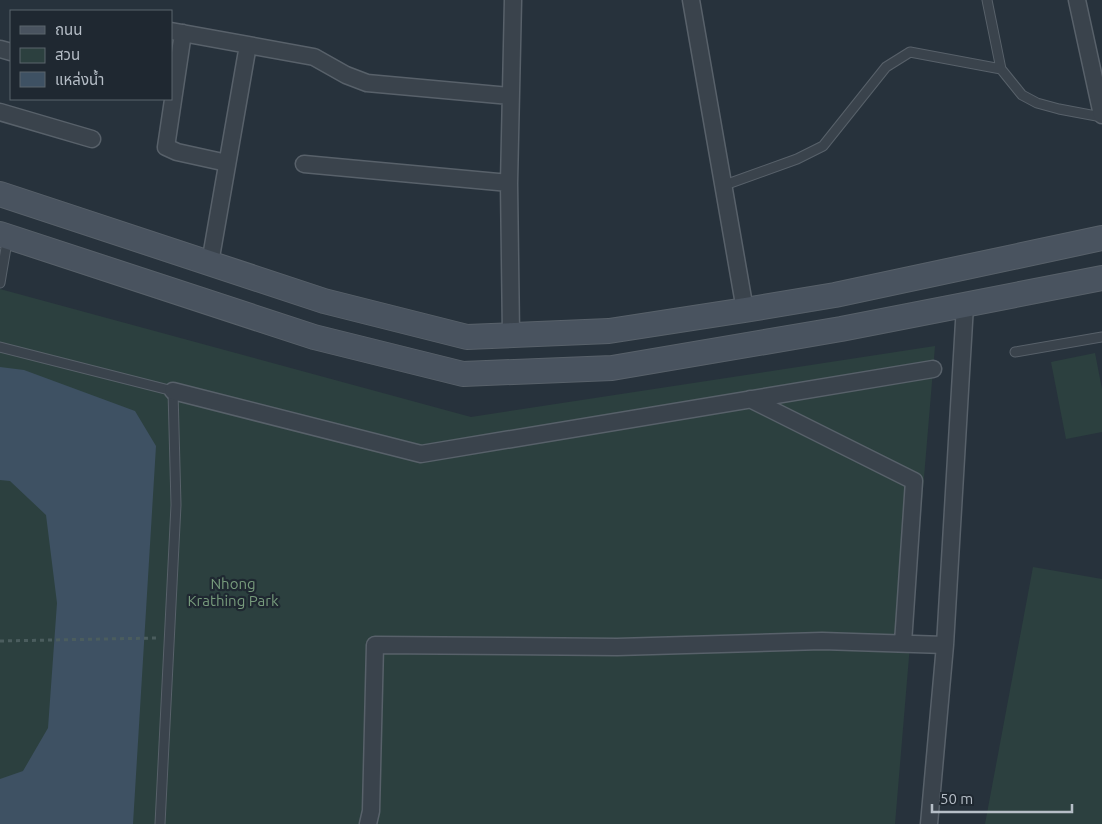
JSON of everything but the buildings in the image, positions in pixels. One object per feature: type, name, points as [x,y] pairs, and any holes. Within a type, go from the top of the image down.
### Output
[{"type":"main road","points":[[0,194],[324,301],[467,337],[609,331],[745,310],[835,295],[1102,238]]},
{"type":"main road","points":[[4,235],[314,337],[463,374],[612,368],[965,305],[1102,278]]},
{"type":"street","points":[[511,335],[509,183],[513,0]]},
{"type":"street","points":[[691,0],[745,310]]},
{"type":"street","points":[[1077,0],[1102,116]]},
{"type":"street","points":[[172,84],[177,32],[314,57],[346,75],[367,83],[510,96]]},
{"type":"street","points":[[210,263],[248,45]]},
{"type":"street","points":[[170,100],[166,147],[177,152],[227,163]]},
{"type":"street","points":[[0,112],[92,139]]},
{"type":"street","points":[[304,164],[509,183]]},
{"type":"street","points":[[929,824],[945,645],[965,305]]},
{"type":"street","points":[[173,391],[421,454],[933,369]]},
{"type":"street","points":[[750,400],[914,481],[903,643]]},
{"type":"street","points":[[368,824],[371,811],[375,645],[617,647],[822,641],[945,645]]},
{"type":"lane","points":[[987,0],[1001,69],[1022,94],[1037,103],[1102,116]]},
{"type":"lane","points":[[722,186],[796,159],[822,146],[886,67],[910,52],[1001,69]]},
{"type":"lane","points":[[0,283],[4,235]]},
{"type":"lane","points":[[1015,352],[1102,337]]},
{"type":"lane","points":[[0,346],[173,391],[176,505],[160,824]]},
{"type":"path","points":[[0,641],[169,637]]},
{"type":"green space","name":"Nhong Krathing Park","points":[[0,289],[471,417],[935,346],[895,824],[0,824]]},
{"type":"green space","points":[[1095,353],[1102,389],[1102,432],[1066,439],[1051,362]]},
{"type":"green space","points":[[1033,567],[1102,579],[1102,824],[985,824]]},
{"type":"water","points":[[0,367],[24,370],[135,411],[156,446],[133,824],[0,824],[0,779],[23,771],[48,728],[57,603],[46,515],[10,481],[0,480]]}]
